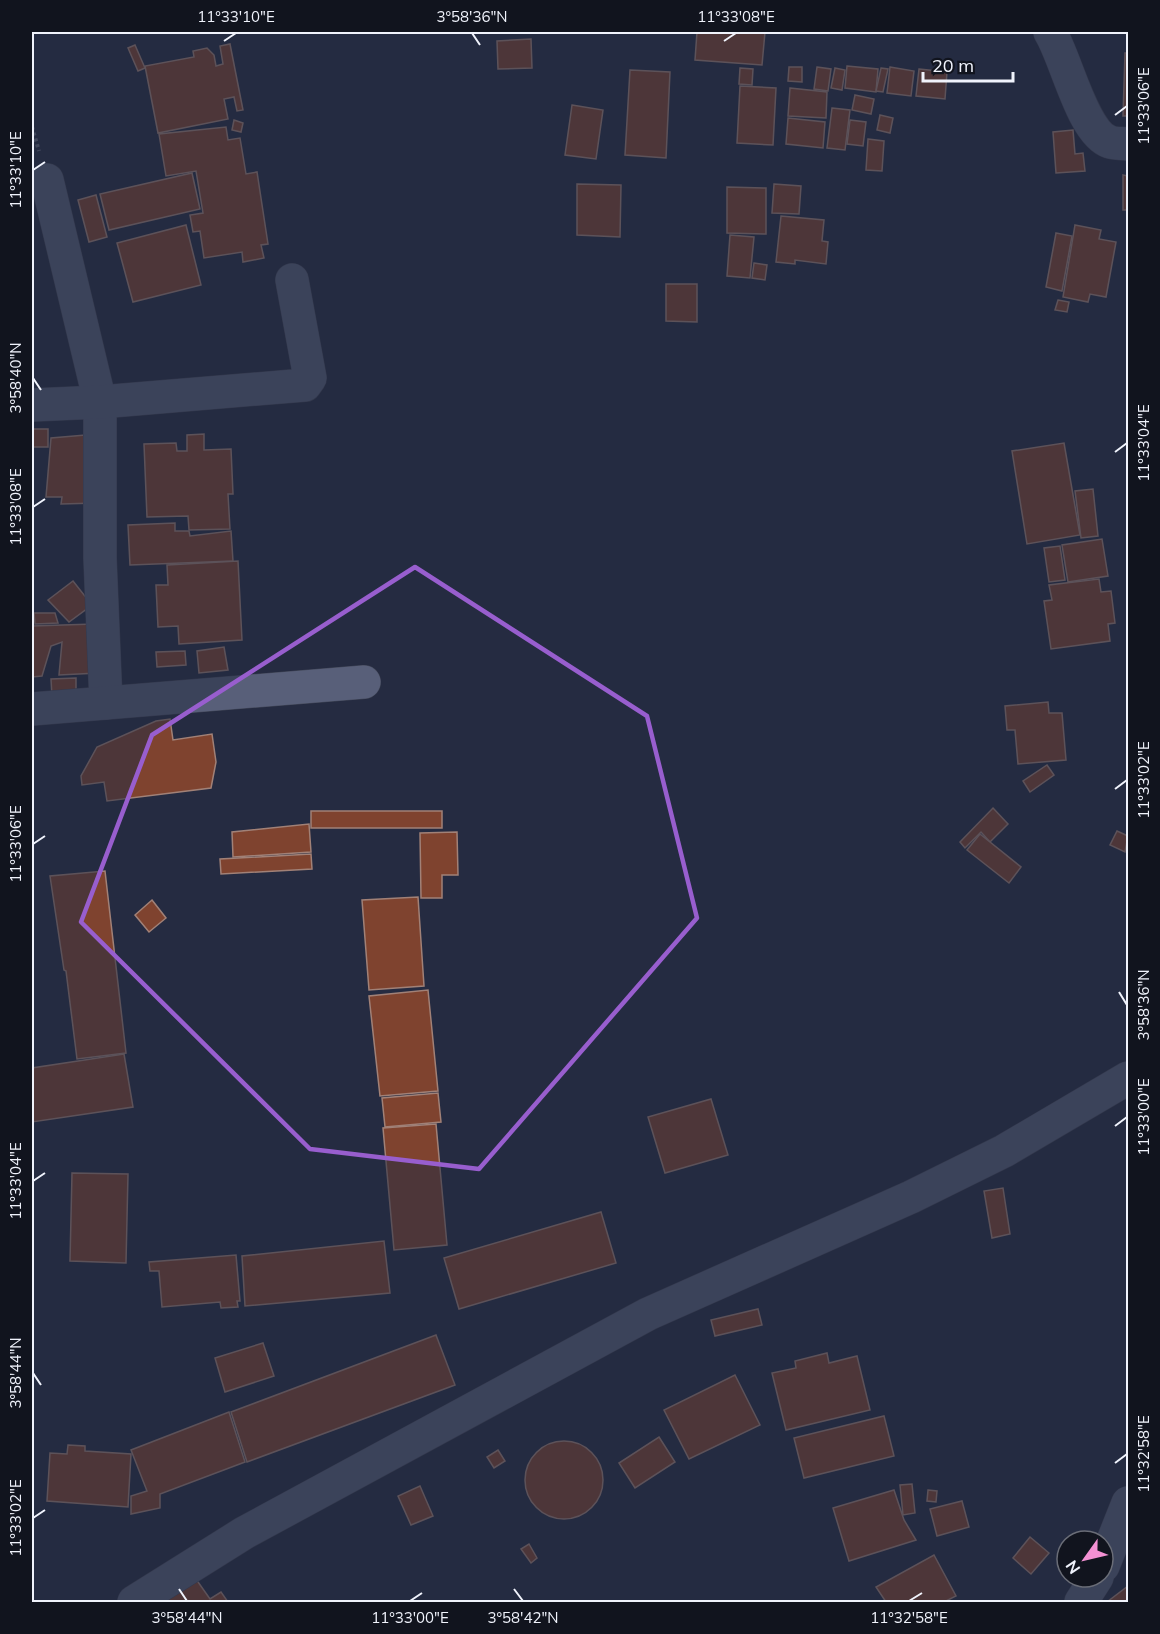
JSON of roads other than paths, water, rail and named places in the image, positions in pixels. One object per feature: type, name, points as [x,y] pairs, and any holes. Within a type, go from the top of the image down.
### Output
[{"type":"street","points":[[1050,32],[1060,48],[1085,118],[1108,142],[1128,144]]},
{"type":"street","points":[[47,180],[100,402],[100,558],[106,703]]},
{"type":"street","points":[[32,405],[100,402],[305,385],[310,378],[292,280]]},
{"type":"street","points":[[32,709],[364,682]]},
{"type":"street","points":[[135,1602],[254,1527],[648,1314],[1004,1151],[1128,1078]]},
{"type":"street","points":[[1115,1536],[1128,1503]]},
{"type":"street","points":[[1081,1602],[1089,1589]]}]
